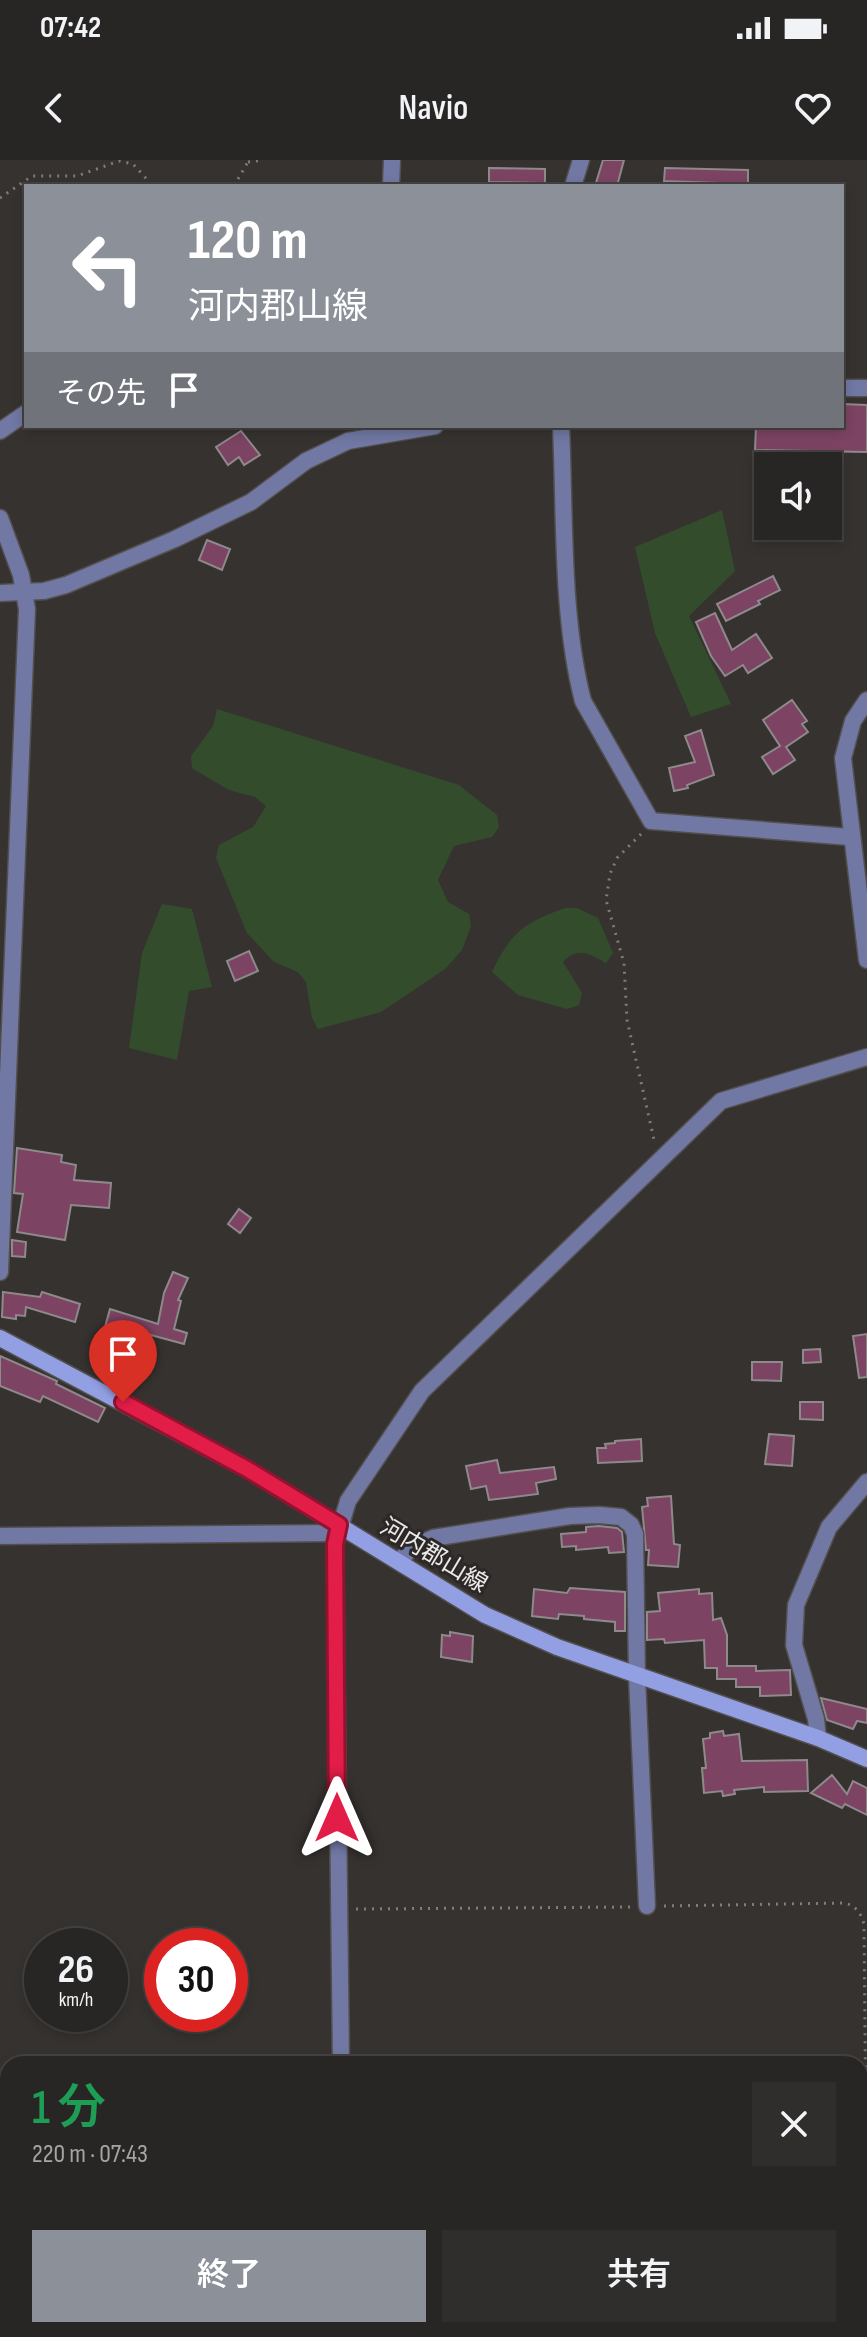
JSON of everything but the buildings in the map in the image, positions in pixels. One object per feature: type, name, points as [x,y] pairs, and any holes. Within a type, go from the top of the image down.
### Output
[{"type":"main road","name":"河内郡山線","points":[[0,1338],[247,1469],[338,1529],[485,1615],[557,1647],[818,1738],[867,1759]]},
{"type":"street","points":[[391,184],[392,160]]},
{"type":"street","points":[[574,184],[581,160]]},
{"type":"street","points":[[844,388],[867,388]]},
{"type":"street","points":[[0,431],[24,414]]},
{"type":"street","points":[[0,593],[44,591],[66,585],[175,539],[251,502],[326,449],[380,430],[408,428]]},
{"type":"street","points":[[561,428],[569,608],[579,688],[583,701],[651,821],[850,837]]},
{"type":"street","points":[[0,518],[26,592],[27,609],[6,971],[0,1272]]},
{"type":"street","points":[[867,700],[853,721],[843,758],[867,960]]},
{"type":"street","points":[[341,2056],[338,1529],[348,1501],[422,1391],[721,1101],[867,1057]]},
{"type":"street","points":[[818,1738],[816,1719],[794,1645],[796,1605],[829,1527],[867,1482]]},
{"type":"street","points":[[399,1562],[411,1548],[433,1538],[570,1516],[621,1517],[631,1525],[635,1534],[637,1677],[647,1906]]},
{"type":"street","points":[[0,1536],[338,1529]]},
{"type":"path","points":[[235,184],[248,161],[264,160]]},
{"type":"path","points":[[0,198],[32,176],[77,176],[119,161],[133,164],[151,184]]},
{"type":"path","points":[[651,821],[617,858],[610,874],[606,900],[624,963],[627,1020],[658,1162]]},
{"type":"path","points":[[338,1908],[852,1905],[864,1924],[865,2056]]},
{"type":"green space","points":[[722,510],[735,571],[689,616],[731,704],[691,717],[655,633],[635,547]]},
{"type":"green space","points":[[217,709],[459,785],[497,815],[499,827],[492,837],[454,846],[438,880],[448,902],[469,914],[471,926],[462,950],[445,969],[381,1012],[318,1029],[312,1018],[306,982],[298,972],[274,962],[247,933],[216,858],[219,845],[253,827],[266,806],[255,797],[229,790],[192,768],[191,756],[213,726]]},
{"type":"green space","points":[[162,904],[192,909],[212,987],[189,991],[177,1060],[129,1048],[142,953]]},
{"type":"green space","points":[[565,908],[577,908],[598,918],[613,953],[606,963],[579,953],[563,962],[582,993],[579,1005],[567,1009],[518,995],[492,972],[506,947],[520,931]]},
{"type":"route","points":[[123,1402],[247,1469],[339,1525],[335,1544],[337,1818]]}]
